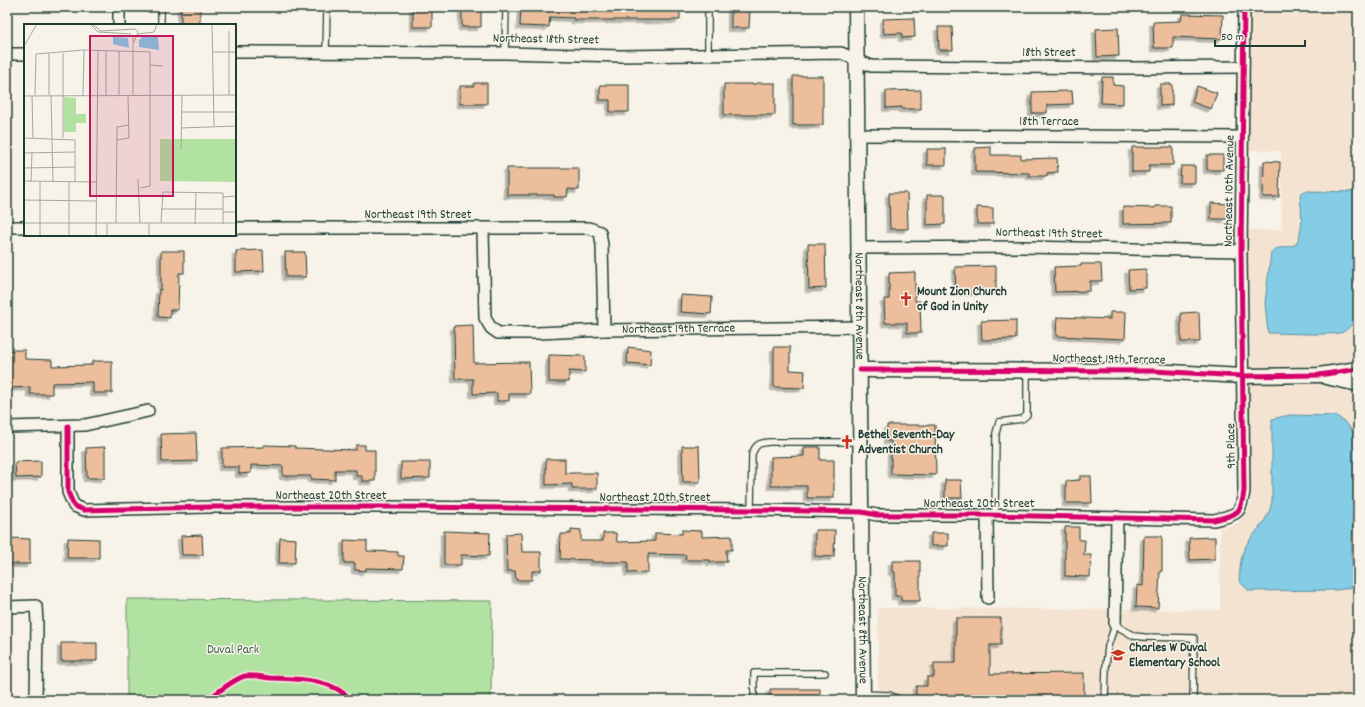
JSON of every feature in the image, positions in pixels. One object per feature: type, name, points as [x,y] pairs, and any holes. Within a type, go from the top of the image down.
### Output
[{"type":"street","points":[[119,7],[119,24]]},
{"type":"street","name":"Northeast 8th Avenue","points":[[856,7],[855,59],[862,512],[863,697]]},
{"type":"street","name":"Northeast 10th Avenue","points":[[1242,376],[1241,251],[1244,7]]},
{"type":"street","name":"Northeast 18th Street","points":[[236,52],[505,53],[620,56],[841,53],[855,59]]},
{"type":"street","points":[[7,54],[24,54]]},
{"type":"street","name":"18th Street","points":[[855,59],[871,66],[1132,68],[1243,67]]},
{"type":"street","name":"18th Terrace","points":[[856,136],[1242,137]]},
{"type":"street","points":[[7,227],[24,227]]},
{"type":"street","name":"Northeast 19th Street","points":[[236,228],[590,228],[600,232],[602,245],[604,330]]},
{"type":"street","name":"Northeast 19th Terrace","points":[[483,229],[485,318],[491,328],[498,333],[538,334],[604,330],[859,327]]},
{"type":"street","name":"Northeast 19th Street","points":[[858,248],[1021,247],[1241,251]]},
{"type":"street","name":"Northeast 19th Terrace","points":[[860,370],[1153,371],[1242,376],[1319,375],[1358,369]]},
{"type":"street","name":"Northeast 19th Terrace","points":[[1319,375],[1358,384]]},
{"type":"street","name":"9th Place","points":[[1235,514],[1242,505],[1244,491],[1242,376]]},
{"type":"street","points":[[7,427],[84,425],[148,411]]},
{"type":"street","name":"Northeast 20th Street","points":[[68,426],[68,492],[74,506],[84,510],[208,508],[751,510],[862,512],[877,515],[991,515],[1214,520],[1235,514]]},
{"type":"street","points":[[988,598],[991,515]]},
{"type":"street","points":[[1115,625],[1117,517]]},
{"type":"street","points":[[7,606],[36,606],[36,700]]},
{"type":"lane","points":[[161,7],[161,24]]},
{"type":"lane","points":[[326,52],[327,7]]},
{"type":"lane","points":[[505,53],[506,7]]},
{"type":"lane","points":[[708,7],[708,55]]},
{"type":"lane","points":[[991,515],[996,433],[999,422],[1022,419],[1027,415],[1027,370]]},
{"type":"lane","points":[[751,510],[752,454],[754,447],[760,443],[861,442]]},
{"type":"lane","points":[[1105,700],[1108,646],[1115,625],[1134,636],[1194,638],[1193,700]]},
{"type":"lane","points":[[754,700],[754,672],[825,673]]},
{"type":"lane","points":[[863,697],[889,695],[901,700]]},
{"type":"shaded area","points":[[1248,7],[1358,7],[1358,700],[878,700],[878,608],[1220,610],[1220,528],[1238,523],[1249,509],[1251,503],[1248,230],[1282,230],[1281,151],[1248,150]]},
{"type":"green space","name":"Duval Park","points":[[127,599],[492,601],[491,700],[127,700]]},
{"type":"water","points":[[1305,191],[1355,192],[1358,195],[1358,315],[1348,329],[1338,333],[1268,333],[1265,303],[1271,252],[1275,249],[1295,245],[1300,234],[1302,221],[1300,194]]},
{"type":"water","points":[[1290,415],[1337,416],[1348,425],[1354,434],[1357,449],[1351,556],[1356,584],[1350,588],[1337,590],[1249,591],[1239,581],[1243,553],[1247,544],[1268,514],[1272,501],[1272,419]]},
{"type":"building","points":[[181,7],[200,7],[200,24],[181,24]]},
{"type":"building","points":[[413,7],[432,7],[432,27],[413,27]]},
{"type":"building","points":[[462,7],[481,7],[481,27],[462,27]]},
{"type":"building","points":[[521,7],[680,7],[680,20],[574,20],[574,18],[550,17],[549,27],[520,26]]},
{"type":"building","points":[[731,7],[750,7],[749,28],[731,28]]},
{"type":"building","points":[[1182,14],[1223,15],[1222,39],[1173,37],[1173,48],[1154,48],[1153,22],[1181,21]]},
{"type":"building","points":[[914,18],[915,37],[902,38],[902,33],[884,34],[883,19]]},
{"type":"building","points":[[938,27],[952,27],[953,50],[939,50]]},
{"type":"building","points":[[1118,28],[1119,56],[1097,57],[1096,29]]},
{"type":"building","points":[[793,76],[823,76],[823,125],[793,125]]},
{"type":"building","points":[[1102,77],[1113,77],[1113,85],[1123,86],[1123,104],[1101,103]]},
{"type":"building","points":[[474,83],[487,83],[487,104],[460,104],[460,86],[474,86]]},
{"type":"building","points":[[775,83],[775,115],[724,115],[724,84]]},
{"type":"building","points":[[1160,84],[1172,84],[1172,105],[1160,106]]},
{"type":"building","points":[[600,85],[629,85],[629,112],[610,112],[610,100],[600,100]]},
{"type":"building","points":[[1197,86],[1217,93],[1211,109],[1192,102]]},
{"type":"building","points":[[921,90],[921,109],[902,109],[902,107],[886,108],[886,91]]},
{"type":"building","points":[[1072,91],[1073,104],[1047,105],[1047,113],[1032,113],[1032,92]]},
{"type":"building","points":[[991,147],[991,155],[1021,155],[1021,159],[1057,158],[1058,172],[1047,173],[1047,176],[1029,176],[1029,173],[975,172],[975,148]]},
{"type":"building","points":[[1132,147],[1173,147],[1173,165],[1149,165],[1149,172],[1132,172]]},
{"type":"building","points":[[927,149],[946,149],[946,165],[927,165]]},
{"type":"building","points":[[1207,155],[1223,155],[1223,170],[1207,170]]},
{"type":"building","points":[[1264,161],[1280,162],[1279,197],[1263,197]]},
{"type":"building","points":[[1181,166],[1195,166],[1195,183],[1180,183]]},
{"type":"building","points":[[507,168],[579,168],[579,190],[568,189],[567,197],[554,197],[554,195],[507,195]]},
{"type":"building","points":[[889,193],[907,193],[908,229],[890,229]]},
{"type":"building","points":[[927,195],[945,195],[945,224],[927,225]]},
{"type":"building","points":[[1211,203],[1228,204],[1227,219],[1211,219]]},
{"type":"building","points":[[1155,206],[1171,206],[1171,223],[1123,224],[1123,207],[1155,208]]},
{"type":"building","points":[[977,207],[993,208],[993,224],[977,224]]},
{"type":"building","points":[[808,244],[825,244],[826,288],[809,289]]},
{"type":"building","points":[[263,250],[264,271],[236,272],[236,251]]},
{"type":"building","points":[[161,251],[184,251],[184,273],[179,273],[178,310],[170,310],[170,318],[158,317],[159,289],[161,290]]},
{"type":"building","points":[[285,252],[305,252],[306,277],[286,277]]},
{"type":"building","points":[[1081,264],[1101,264],[1102,281],[1090,281],[1090,291],[1055,292],[1054,267],[1081,266]]},
{"type":"building","points":[[996,266],[996,292],[956,292],[955,267]]},
{"type":"building","points":[[1146,269],[1146,288],[1129,289],[1128,270]]},
{"type":"building","points":[[915,272],[915,301],[920,301],[921,333],[907,333],[907,323],[885,323],[884,299],[889,299],[889,273]]},
{"type":"building","points":[[681,295],[712,297],[711,314],[680,312]]},
{"type":"building","points":[[1110,312],[1126,312],[1125,339],[1056,336],[1057,317],[1110,319]]},
{"type":"building","points":[[1199,312],[1200,342],[1181,342],[1181,313]]},
{"type":"building","points":[[1016,320],[1016,339],[982,340],[981,321]]},
{"type":"building","points":[[473,325],[474,363],[529,362],[530,394],[509,394],[509,401],[497,401],[497,393],[473,394],[473,379],[455,379],[454,326]]},
{"type":"building","points":[[628,347],[651,350],[650,365],[627,363]]},
{"type":"building","points":[[774,347],[790,347],[790,370],[805,371],[804,388],[774,387]]},
{"type":"building","points":[[7,350],[25,350],[25,359],[52,360],[52,366],[92,365],[92,361],[112,361],[112,393],[93,393],[93,382],[52,383],[52,394],[30,394],[30,387],[11,388],[11,383],[7,383]]},
{"type":"building","points":[[549,355],[585,356],[585,372],[569,371],[569,382],[549,382]]},
{"type":"building","points":[[887,425],[935,425],[936,475],[891,474],[891,441],[887,441]]},
{"type":"building","points":[[196,433],[197,461],[162,462],[161,434]]},
{"type":"building","points":[[264,445],[295,446],[295,448],[356,450],[356,445],[365,445],[365,450],[375,450],[375,481],[362,481],[362,476],[356,476],[356,470],[335,470],[335,480],[311,479],[311,476],[283,476],[283,466],[251,465],[251,473],[239,474],[239,467],[222,467],[222,448],[264,447]]},
{"type":"building","points":[[682,446],[699,446],[700,482],[683,482]]},
{"type":"building","points":[[105,447],[105,478],[87,478],[86,448]]},
{"type":"building","points":[[804,447],[820,447],[820,460],[834,460],[834,498],[807,498],[807,486],[771,486],[771,457],[804,456]]},
{"type":"building","points":[[546,459],[565,459],[565,473],[597,473],[597,489],[572,489],[572,484],[546,485]]},
{"type":"building","points":[[41,461],[41,477],[16,478],[15,462]]},
{"type":"building","points":[[401,462],[430,462],[430,478],[401,479]]},
{"type":"building","points":[[1080,476],[1091,476],[1092,503],[1066,503],[1066,481],[1080,480]]},
{"type":"building","points":[[945,480],[961,480],[962,498],[945,498]]},
{"type":"building","points":[[1065,527],[1079,527],[1079,540],[1085,540],[1084,555],[1091,555],[1090,577],[1065,576]]},
{"type":"building","points":[[571,529],[581,530],[581,541],[603,541],[603,533],[616,533],[617,542],[655,541],[655,533],[682,534],[682,530],[702,531],[702,537],[732,536],[732,550],[726,550],[727,562],[685,560],[686,555],[648,554],[648,572],[628,573],[628,562],[592,562],[592,560],[560,559],[561,534],[571,534]]},
{"type":"building","points":[[815,530],[835,530],[834,557],[815,556]]},
{"type":"building","points":[[444,531],[490,533],[489,556],[461,555],[461,565],[444,565]]},
{"type":"building","points":[[521,533],[522,552],[541,552],[541,571],[532,571],[532,580],[516,580],[515,571],[507,571],[506,534]]},
{"type":"building","points":[[931,533],[948,533],[948,546],[931,546]]},
{"type":"building","points":[[202,535],[203,555],[182,555],[181,536]]},
{"type":"building","points":[[1144,536],[1162,536],[1162,571],[1160,571],[1158,608],[1136,607],[1137,585],[1143,586]]},
{"type":"building","points":[[1215,537],[1215,559],[1190,560],[1189,538]]},
{"type":"building","points":[[9,538],[30,539],[30,564],[8,564]]},
{"type":"building","points":[[68,538],[99,539],[99,558],[67,558]]},
{"type":"building","points":[[280,538],[296,539],[295,563],[279,563]]},
{"type":"building","points":[[344,540],[367,541],[367,551],[398,552],[398,556],[404,556],[403,569],[366,568],[366,571],[355,570],[355,563],[344,563]]},
{"type":"building","points":[[892,561],[920,561],[920,601],[901,601],[901,596],[895,596],[895,572],[892,572]]},
{"type":"building","points":[[956,618],[1001,618],[1001,645],[990,645],[990,674],[1084,673],[1084,700],[924,700],[924,696],[916,696],[916,686],[927,686],[927,677],[934,677],[934,663],[956,663]]},
{"type":"building","points":[[61,643],[97,643],[97,661],[61,661]]},
{"type":"building","points":[[770,689],[820,689],[820,700],[770,700]]},
{"type":"cycle path","points":[[68,426],[68,492],[74,506],[84,510],[208,507],[751,510],[862,512],[877,515],[987,515],[1214,520],[1233,515],[1241,505],[1244,491],[1241,251],[1244,7]]},
{"type":"cycle path","points":[[860,370],[1153,371],[1242,376],[1319,375],[1358,369]]},
{"type":"cycle path","points":[[209,700],[221,690],[245,676],[314,681],[334,687],[351,700]]},
{"type":"place","name":"Mount Zion Church of God in Unity","points":[[906,299]]},
{"type":"place","name":"Bethel Seventh-Day Adventist Church","points":[[847,442]]},
{"type":"place","name":"Charles W Duval Elementary School","points":[[1118,655]]}]
